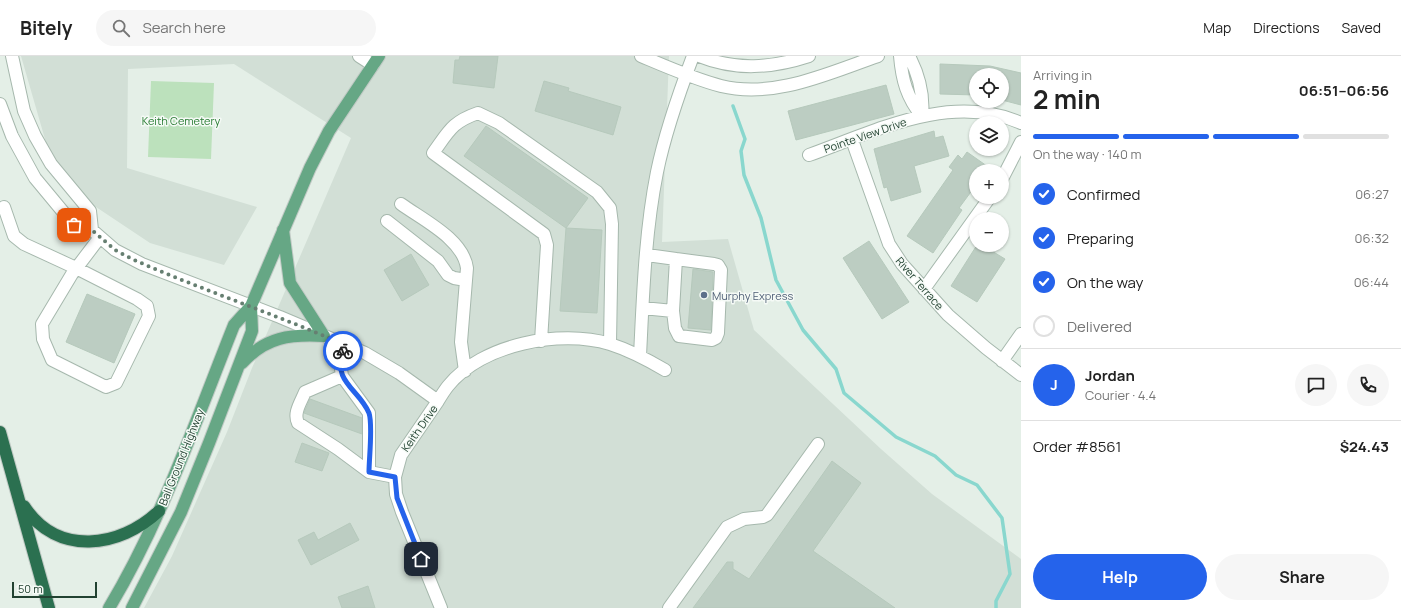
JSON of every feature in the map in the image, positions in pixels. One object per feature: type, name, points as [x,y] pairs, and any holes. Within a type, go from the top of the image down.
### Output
[{"type":"highway","points":[[0,432],[49,608]]},
{"type":"highway","points":[[19,500],[30,516],[50,531],[70,540],[90,542],[111,539],[132,532],[147,523],[159,511]]},
{"type":"main road","name":"Ball Ground Highway","points":[[109,608],[132,568],[159,511],[234,325],[251,306],[310,168],[329,131],[376,60]]},
{"type":"main road","points":[[283,230],[290,283],[324,336]]},
{"type":"main road","name":"Ball Ground Highway","points":[[132,608],[181,512],[252,331],[251,306]]},
{"type":"main road","points":[[238,367],[251,353],[270,342],[296,335],[324,336]]},
{"type":"street","points":[[4,207],[14,236],[24,244],[76,268],[137,299],[147,306],[149,316],[116,383],[106,386],[52,360],[43,339],[42,324],[76,268],[96,234],[90,211],[51,164],[32,130],[17,86],[12,56]]},
{"type":"street","points":[[359,56],[376,60]]},
{"type":"street","points":[[641,56],[686,74],[722,86],[744,90],[766,90],[806,81],[878,56]]},
{"type":"street","points":[[640,356],[647,255],[658,166],[686,74],[693,56]]},
{"type":"street","points":[[700,56],[725,64],[747,67],[767,66],[809,56]]},
{"type":"street","name":"Pointe View Drive","points":[[900,56],[901,70],[910,102],[922,116]]},
{"type":"street","points":[[909,56],[914,65],[924,98],[922,116]]},
{"type":"street","points":[[0,104],[20,152],[44,192],[74,225],[96,234]]},
{"type":"street","name":"Pointe View Drive","points":[[809,155],[922,116],[940,112],[971,111],[992,114],[1021,123]]},
{"type":"street","points":[[541,340],[546,245],[544,234],[433,153],[454,125],[462,119],[478,113],[499,123],[597,192],[610,208],[612,224],[610,344]]},
{"type":"street","name":"River Terrace","points":[[852,140],[889,244],[902,264],[953,319],[1002,361],[1021,375]]},
{"type":"street","points":[[1009,165],[1021,142]]},
{"type":"street","points":[[401,204],[458,246],[466,261],[461,342],[465,371]]},
{"type":"street","points":[[924,289],[985,204]]},
{"type":"street","points":[[387,221],[438,261],[448,275],[454,278],[466,280]]},
{"type":"street","name":"Keith Drive","points":[[96,234],[115,250],[132,259],[365,353],[400,373],[438,401],[401,455],[395,477],[396,494],[402,512],[441,608]]},
{"type":"street","points":[[647,255],[714,264],[718,265],[721,270],[718,333],[716,338],[712,340],[679,336],[675,328],[673,311],[676,259]]},
{"type":"street","points":[[643,308],[673,311]]},
{"type":"street","points":[[1002,361],[1021,334]]},
{"type":"street","points":[[438,401],[448,386],[465,371],[498,352],[541,340],[583,340],[610,344],[640,356],[666,370]]},
{"type":"street","points":[[345,345],[340,362],[342,376],[369,413],[369,472]]},
{"type":"street","points":[[342,376],[305,392],[296,414],[298,423],[338,449],[369,472],[395,477]]},
{"type":"street","points":[[669,608],[725,530],[730,525],[744,519],[763,517],[767,515],[818,444]]},
{"type":"shaded area","points":[[21,56],[669,56],[662,242],[728,239],[754,330],[881,449],[932,494],[1021,559],[1021,608],[144,608],[172,556],[227,432],[252,368],[351,138],[234,64],[128,69],[127,168],[257,207],[224,265],[150,243],[93,205],[49,153]]},
{"type":"green space","name":"Keith Cemetery","points":[[151,81],[214,83],[211,159],[148,157]]},
{"type":"building","points":[[460,56],[498,56],[494,88],[453,83],[455,60],[459,60]]},
{"type":"building","points":[[940,64],[990,66],[999,68],[969,68],[969,95],[940,94]]},
{"type":"building","points":[[1009,70],[1021,73],[1021,105],[1009,102]]},
{"type":"building","points":[[544,81],[569,88],[568,91],[621,107],[613,135],[535,111]]},
{"type":"building","points":[[886,85],[894,114],[796,140],[788,111]]},
{"type":"building","points":[[486,126],[588,198],[566,228],[464,156]]},
{"type":"building","points":[[934,131],[935,138],[943,136],[949,156],[914,166],[921,192],[891,201],[887,187],[884,188],[874,149]]},
{"type":"building","points":[[967,152],[969,156],[973,156],[984,164],[969,164],[969,194],[959,208],[962,210],[933,253],[907,236],[953,170],[949,167],[958,155],[962,159]]},
{"type":"building","points":[[566,228],[602,230],[597,313],[560,311]]},
{"type":"building","points":[[869,241],[909,302],[882,319],[843,258]]},
{"type":"building","points":[[973,252],[994,252],[1005,259],[977,302],[951,286]]},
{"type":"building","points":[[411,254],[429,285],[402,301],[384,270]]},
{"type":"building","points":[[693,269],[713,272],[711,330],[688,328]]},
{"type":"building","points":[[87,294],[135,314],[114,363],[66,342]]},
{"type":"building","points":[[310,399],[362,418],[362,434],[304,413]]},
{"type":"building","points":[[302,443],[329,453],[322,471],[295,462]]},
{"type":"building","points":[[832,461],[861,483],[813,551],[895,608],[693,608],[727,562],[733,562],[733,569],[749,579]]},
{"type":"building","points":[[350,523],[359,540],[311,565],[298,540],[314,532],[318,540]]},
{"type":"building","points":[[368,586],[375,608],[342,608],[338,597]]},
{"type":"waterway","points":[[733,106],[745,139],[741,151],[744,175],[761,218],[776,280],[803,330],[836,369],[844,393],[896,437],[935,456],[956,475],[977,485],[1002,518],[1010,574],[996,601],[996,608]]},
{"type":"way so far","points":[[74,225],[92,230],[115,250],[152,268],[280,317],[335,340],[345,345],[343,351]]},
{"type":"place","name":"Murphy Express","points":[[704,295]]},
{"type":"route","points":[[343,351],[340,362],[342,376],[369,413],[369,472],[395,477],[397,498],[421,559]]}]
